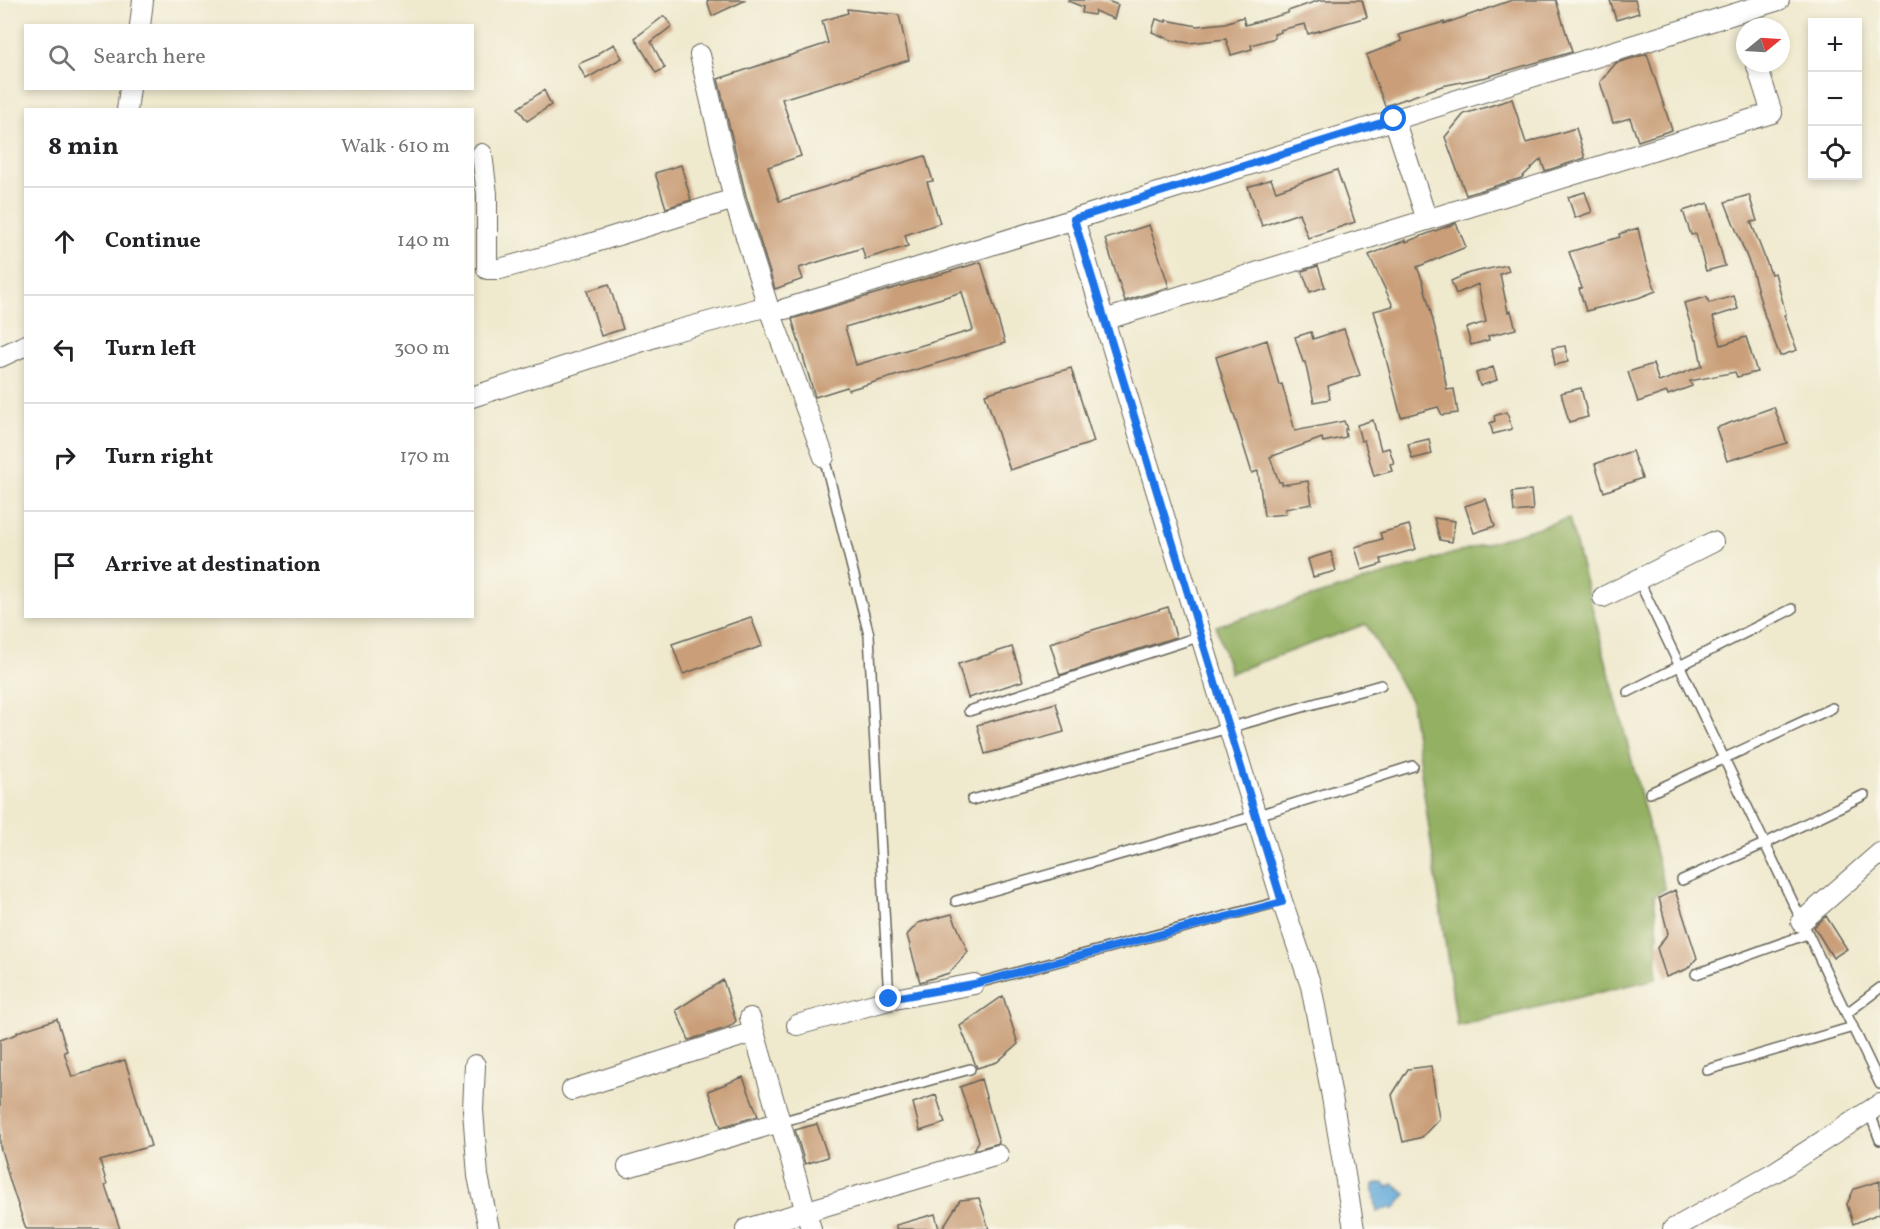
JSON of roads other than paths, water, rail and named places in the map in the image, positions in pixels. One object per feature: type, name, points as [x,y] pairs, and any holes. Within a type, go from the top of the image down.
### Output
[{"type":"street","points":[[140,24],[143,0]]},
{"type":"street","points":[[1745,18],[1779,0]]},
{"type":"street","points":[[474,396],[664,334],[777,307],[1074,219],[1394,119],[1736,21]]},
{"type":"street","points":[[700,55],[734,199],[777,307],[824,457]]},
{"type":"street","points":[[1104,320],[1772,113],[1759,72]]},
{"type":"street","points":[[127,108],[130,90]]},
{"type":"street","points":[[1394,119],[1427,220]]},
{"type":"street","points":[[482,154],[487,194],[487,268],[500,269],[586,245],[734,199]]},
{"type":"street","points":[[1074,219],[1255,816],[1311,986],[1331,1091],[1353,1229]]},
{"type":"street","points":[[0,357],[24,346]]},
{"type":"street","points":[[1603,597],[1713,542]]},
{"type":"street","points":[[1804,928],[1880,853]]},
{"type":"street","points":[[798,1025],[889,999],[974,984]]},
{"type":"street","points":[[572,1090],[752,1025],[809,1220]]},
{"type":"street","points":[[475,1065],[473,1110],[478,1176],[489,1229]]},
{"type":"street","points":[[1673,1229],[1775,1173],[1875,1108]]},
{"type":"street","points":[[628,1167],[780,1122]]},
{"type":"street","points":[[746,1229],[809,1220],[998,1155]]},
{"type":"lane","points":[[824,457],[869,635],[889,999]]},
{"type":"lane","points":[[1638,579],[1880,1084]]},
{"type":"lane","points":[[1628,692],[1792,609]]},
{"type":"lane","points":[[969,711],[1201,636]]},
{"type":"lane","points":[[972,801],[1381,684]]},
{"type":"lane","points":[[1650,793],[1832,708]]},
{"type":"lane","points":[[956,901],[1255,816],[1413,766]]},
{"type":"lane","points":[[1682,880],[1764,844],[1864,795]]},
{"type":"lane","points":[[974,984],[1282,902]]},
{"type":"lane","points":[[1696,974],[1804,928]]},
{"type":"lane","points":[[1847,1013],[1880,988]]},
{"type":"lane","points":[[1707,1070],[1853,1027]]},
{"type":"lane","points":[[780,1122],[970,1069]]},
{"type":"lane","points":[[1875,1108],[1880,1140]]},
{"type":"water","points":[[1384,1183],[1387,1187],[1393,1184],[1406,1194],[1393,1210],[1390,1207],[1377,1212],[1373,1185]]}]
